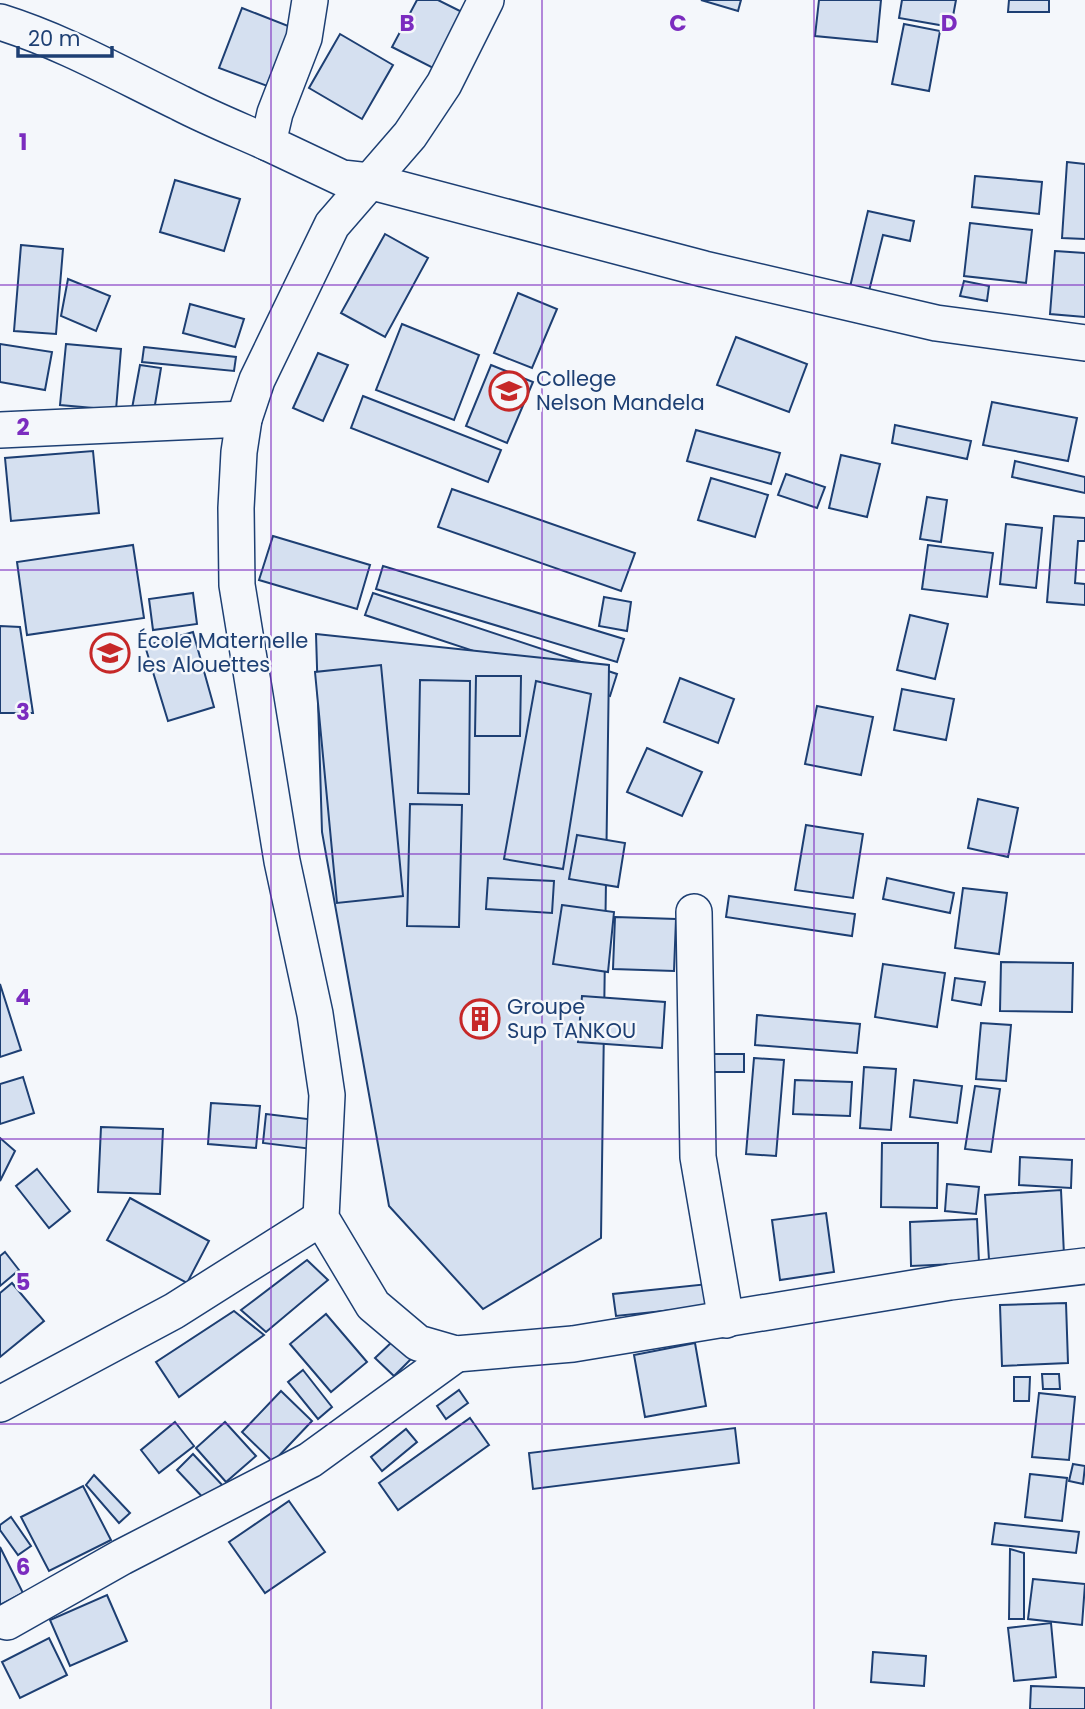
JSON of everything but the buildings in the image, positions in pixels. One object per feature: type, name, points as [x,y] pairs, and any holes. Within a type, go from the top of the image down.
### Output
[{"type":"street","points":[[268,143],[275,113],[304,38],[310,0]]},
{"type":"street","points":[[486,0],[444,84],[410,135],[332,225],[257,380],[244,419],[239,452],[236,508],[237,585],[282,861],[315,1014],[327,1095],[321,1218],[373,1305],[418,1343],[456,1354],[573,1344],[950,1282],[1085,1266]]},
{"type":"street","points":[[0,22],[38,34],[84,54],[182,105],[342,178],[369,181],[704,269],[936,323],[1085,343]]},
{"type":"street","points":[[0,430],[244,419]]},
{"type":"street","points":[[694,912],[698,1157],[726,1320]]},
{"type":"street","points":[[0,1404],[174,1311],[321,1218]]},
{"type":"street","points":[[7,1622],[122,1557],[310,1460],[456,1354]]},
{"type":"place","name":"College Nelson Mandela","points":[[509,391]]},
{"type":"place","name":"École Maternelle les Alouettes","points":[[110,653]]},
{"type":"place","name":"Groupe Sup TANKOU","points":[[480,1019]]}]
